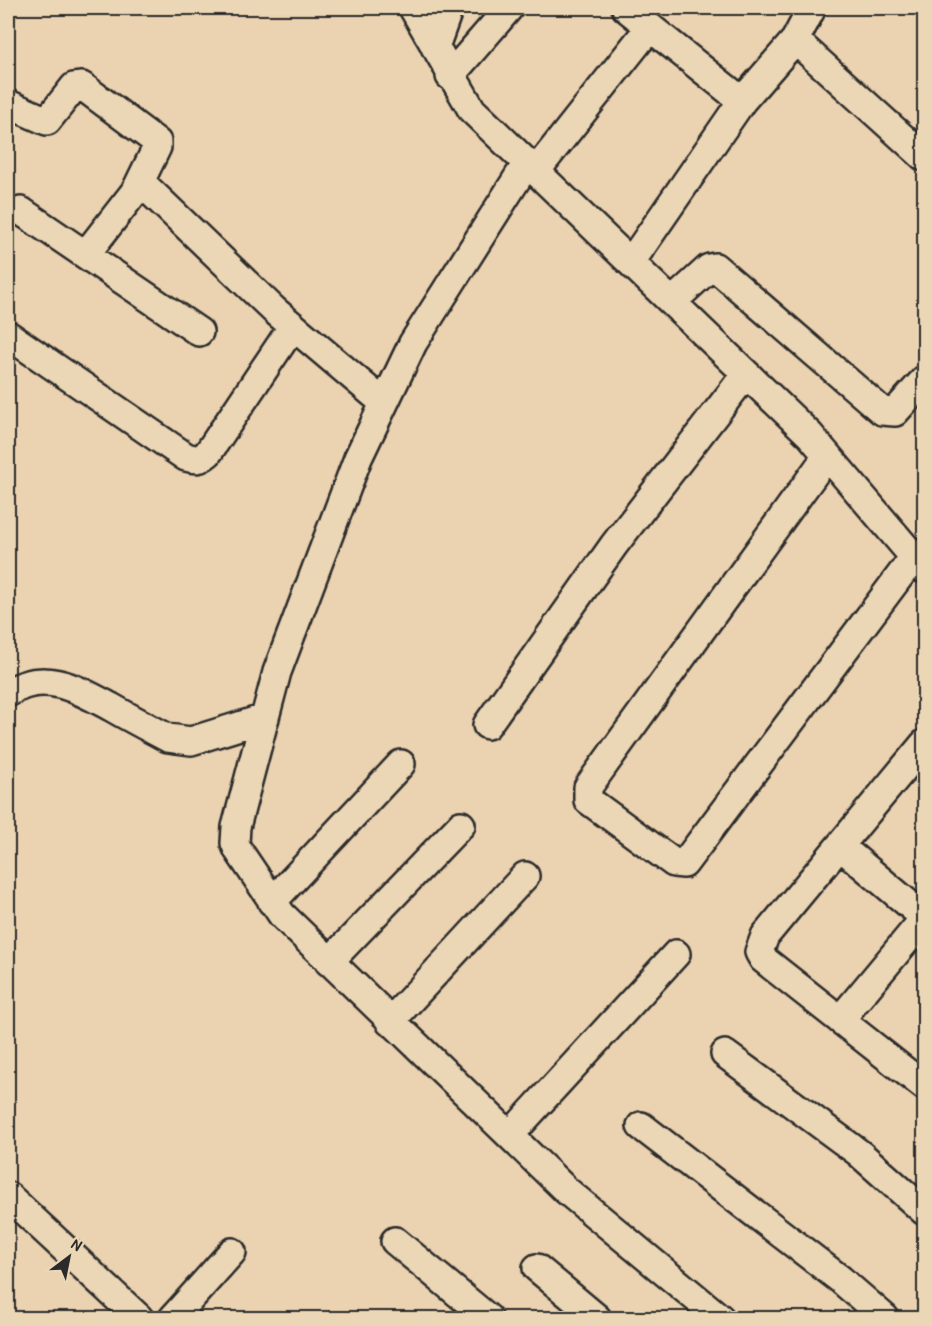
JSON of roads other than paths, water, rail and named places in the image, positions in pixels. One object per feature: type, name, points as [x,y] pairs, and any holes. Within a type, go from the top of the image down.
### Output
[{"type":"street","points":[[412,8],[472,110],[631,262],[828,456],[919,563],[684,864],[674,863],[588,800],[588,787],[828,456]]},
{"type":"street","points":[[435,47],[449,8]]},
{"type":"street","points":[[450,76],[509,8]]},
{"type":"street","points":[[626,8],[742,101]]},
{"type":"street","points":[[631,262],[742,101],[795,40],[812,8]]},
{"type":"street","points":[[650,27],[532,167],[419,333],[354,469],[277,672],[234,835],[238,850],[272,902],[329,962],[567,1191],[720,1318]]},
{"type":"street","points":[[795,40],[924,157]]},
{"type":"street","points":[[12,115],[47,121],[74,87],[82,86],[157,141],[157,147],[136,190],[86,255]]},
{"type":"street","points":[[136,190],[147,188],[293,326],[384,403]]},
{"type":"street","points":[[21,210],[199,332]]},
{"type":"street","points":[[672,302],[710,268],[716,267],[882,411],[895,412],[924,380]]},
{"type":"street","points":[[8,335],[186,457],[195,460],[202,459],[208,453],[293,326]]},
{"type":"street","points":[[487,725],[614,545],[746,374]]},
{"type":"street","points":[[8,693],[29,683],[50,681],[70,685],[168,738],[181,741],[191,741],[265,718]]},
{"type":"street","points":[[924,744],[765,936],[759,952],[763,959],[924,1084]]},
{"type":"street","points":[[272,902],[401,764]]},
{"type":"street","points":[[329,962],[461,825]]},
{"type":"street","points":[[840,846],[924,918],[840,1020]]},
{"type":"street","points":[[390,1022],[525,876]]},
{"type":"street","points":[[510,1135],[676,954]]},
{"type":"street","points":[[725,1054],[864,1157],[924,1211]]},
{"type":"street","points":[[641,1126],[848,1285],[885,1318]]},
{"type":"street","points":[[8,1196],[140,1318]]},
{"type":"street","points":[[395,1241],[488,1318]]},
{"type":"street","points":[[188,1314],[232,1252]]},
{"type":"street","points":[[537,1268],[597,1318]]}]
